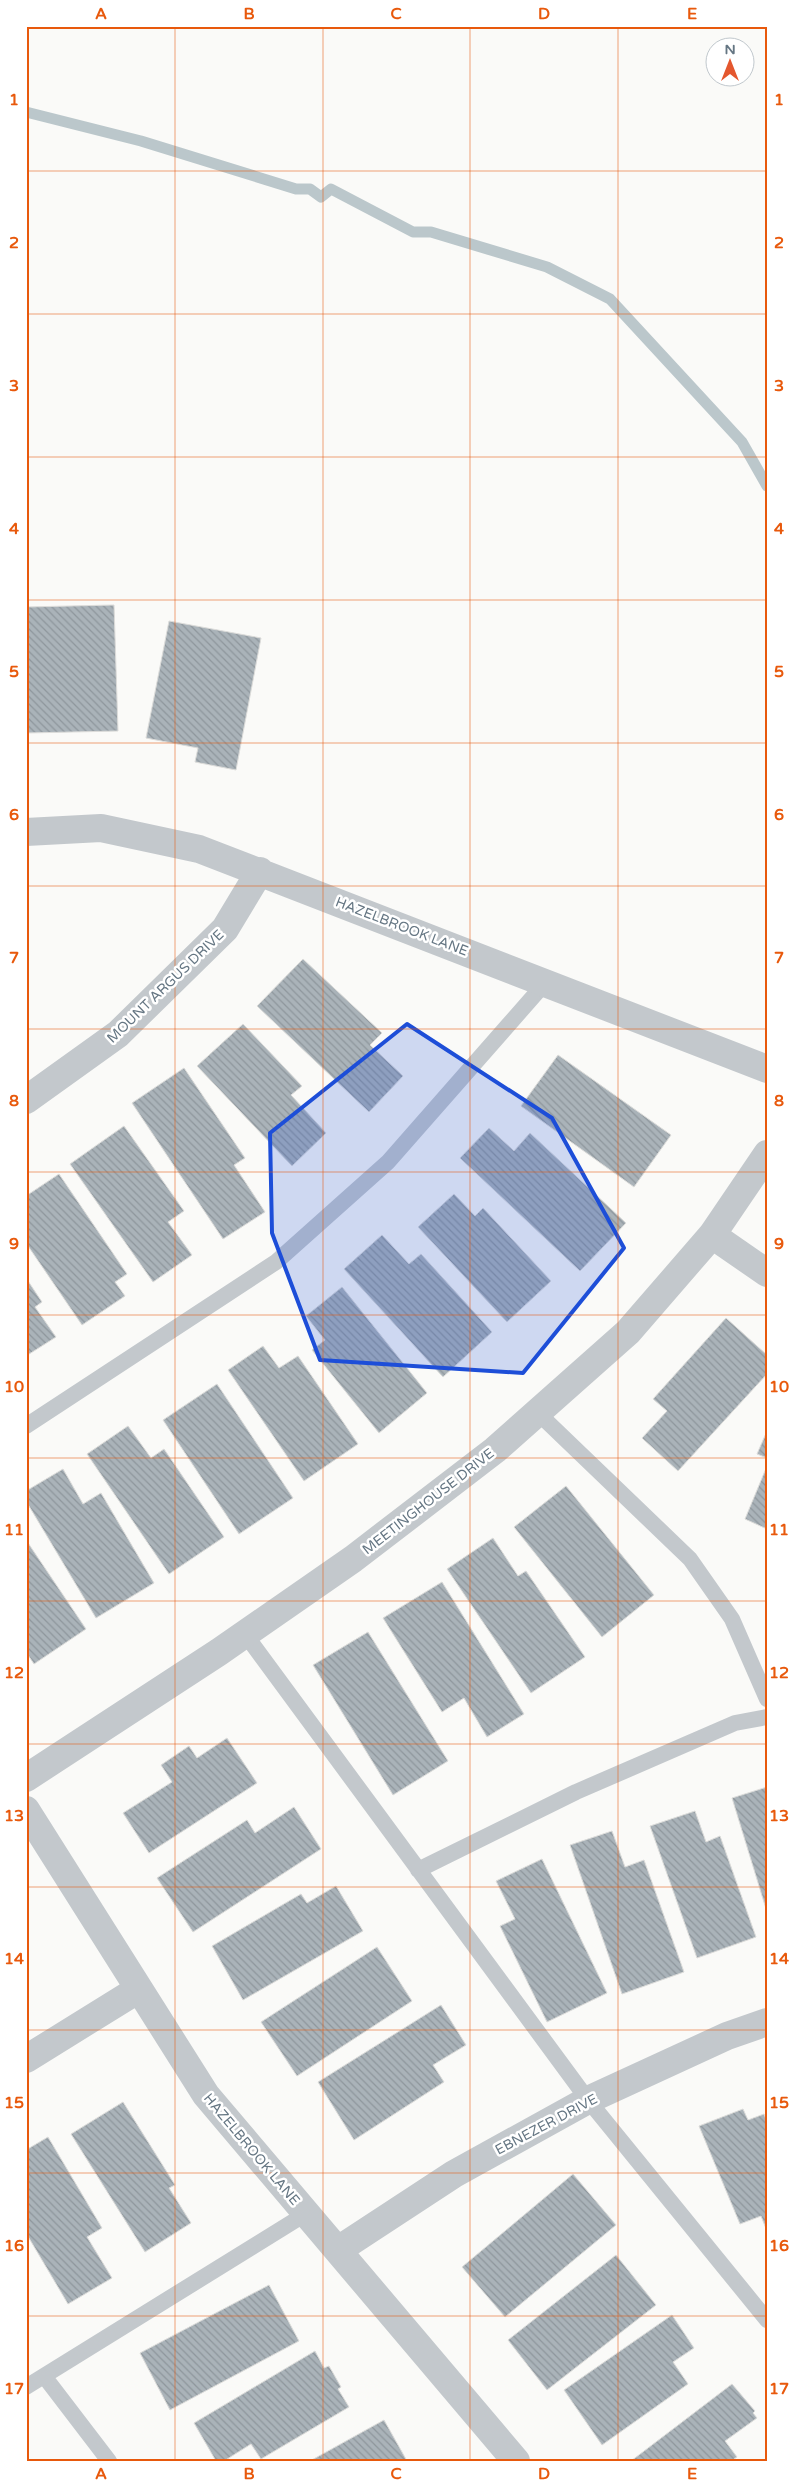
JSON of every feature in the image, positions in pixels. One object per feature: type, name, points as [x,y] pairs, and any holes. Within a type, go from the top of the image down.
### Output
[{"type":"street","name":"HAZELBROOK LANE","points":[[26,832],[101,828],[199,849],[260,871],[767,1069]]},
{"type":"street","name":"MOUNT ARGUS DRIVE","points":[[26,1100],[118,1034],[225,929],[260,871]]},
{"type":"street","name":"MEETINGHOUSE DRIVE","points":[[26,1778],[245,1634],[353,1559],[495,1450],[628,1332],[712,1235],[767,1154]]},
{"type":"street","points":[[712,1235],[767,1272]]},
{"type":"street","name":"HAZELBROOK LANE","points":[[26,1810],[206,2095],[516,2461]]},
{"type":"street","points":[[26,2060],[140,1989]]},
{"type":"street","name":"EBNEZER DRIVE","points":[[338,2250],[454,2174],[588,2100],[727,2036],[767,2022]]},
{"type":"lane","points":[[26,1426],[276,1262],[388,1162],[546,982]]},
{"type":"lane","points":[[537,1412],[690,1559],[732,1620],[767,1699]]},
{"type":"lane","points":[[245,1634],[588,2100],[767,2320]]},
{"type":"lane","points":[[418,1870],[576,1792],[735,1724],[767,1717]]},
{"type":"lane","points":[[26,2387],[306,2213]]},
{"type":"lane","points":[[44,2376],[110,2461]]},
{"type":"highlighted area","points":[[407,1024],[552,1118],[624,1248],[523,1373],[320,1360],[272,1233],[270,1133]]},
{"type":"building","points":[[114,605],[118,731],[26,733],[26,607]]},
{"type":"building","points":[[169,621],[261,638],[236,770],[195,762],[198,748],[146,738]]},
{"type":"building","points":[[303,959],[382,1033],[370,1045],[403,1076],[369,1112],[257,1006]]},
{"type":"building","points":[[243,1024],[302,1086],[291,1095],[326,1133],[292,1166],[197,1066]]},
{"type":"building","points":[[558,1055],[671,1135],[634,1187],[521,1106]]},
{"type":"building","points":[[184,1068],[245,1158],[234,1165],[265,1212],[223,1239],[132,1103]]},
{"type":"building","points":[[124,1126],[184,1211],[168,1222],[192,1255],[153,1282],[70,1164]]},
{"type":"building","points":[[489,1128],[514,1151],[530,1133],[626,1223],[580,1271],[460,1158]]},
{"type":"building","points":[[59,1174],[127,1274],[115,1282],[125,1296],[82,1325],[26,1243],[26,1196]]},
{"type":"building","points":[[454,1194],[475,1216],[483,1208],[551,1281],[507,1322],[418,1227]]},
{"type":"building","points":[[382,1235],[409,1264],[421,1254],[492,1332],[443,1377],[344,1269]]},
{"type":"building","points":[[26,1278],[42,1302],[35,1307],[56,1337],[26,1356]]},
{"type":"building","points":[[342,1287],[427,1393],[379,1433],[312,1350],[325,1340],[306,1316]]},
{"type":"building","points":[[726,1318],[767,1355],[767,1374],[678,1471],[642,1438],[667,1411],[653,1399]]},
{"type":"building","points":[[263,1346],[279,1368],[298,1356],[358,1444],[304,1481],[228,1370]]},
{"type":"building","points":[[217,1384],[293,1498],[239,1534],[163,1420]]},
{"type":"building","points":[[128,1426],[151,1458],[164,1449],[224,1537],[169,1574],[87,1454]]},
{"type":"building","points":[[767,1431],[767,1458],[757,1454]]},
{"type":"building","points":[[767,1466],[767,1529],[745,1519]]},
{"type":"building","points":[[63,1469],[83,1504],[101,1493],[154,1583],[96,1618],[26,1501],[26,1491]]},
{"type":"building","points":[[566,1486],[654,1595],[602,1637],[514,1527]]},
{"type":"building","points":[[493,1538],[518,1576],[526,1571],[585,1657],[531,1693],[447,1569]]},
{"type":"building","points":[[26,1540],[86,1629],[34,1664],[26,1652]]},
{"type":"building","points":[[442,1582],[524,1714],[487,1737],[464,1698],[442,1712],[383,1618]]},
{"type":"building","points":[[368,1632],[448,1761],[393,1795],[313,1665]]},
{"type":"building","points":[[227,1738],[257,1783],[149,1853],[123,1813],[172,1782],[161,1765],[189,1746],[197,1758]]},
{"type":"building","points":[[767,1787],[767,1912],[732,1798]]},
{"type":"building","points":[[294,1807],[321,1849],[193,1932],[157,1878],[247,1820],[255,1833]]},
{"type":"building","points":[[695,1811],[706,1842],[720,1836],[756,1937],[697,1958],[650,1826]]},
{"type":"building","points":[[612,1831],[625,1867],[644,1860],[684,1972],[622,1994],[570,1845]]},
{"type":"building","points":[[542,1859],[607,1993],[547,2022],[500,1926],[515,1919],[496,1881]]},
{"type":"building","points":[[336,1886],[363,1931],[243,2000],[212,1946],[301,1894],[307,1903]]},
{"type":"building","points":[[377,1947],[412,2001],[297,2076],[261,2022]]},
{"type":"building","points":[[441,2005],[466,2045],[433,2065],[444,2082],[354,2140],[318,2082]]},
{"type":"building","points":[[123,2102],[175,2185],[169,2188],[191,2223],[145,2252],[71,2134]]},
{"type":"building","points":[[743,2109],[748,2120],[764,2114],[767,2122],[767,2231],[761,2216],[740,2224],[699,2126]]},
{"type":"building","points":[[48,2137],[102,2228],[87,2237],[112,2278],[68,2304],[26,2233],[26,2150]]},
{"type":"building","points":[[573,2174],[616,2225],[505,2317],[462,2267]]},
{"type":"building","points":[[616,2255],[656,2305],[547,2390],[508,2340]]},
{"type":"building","points":[[269,2285],[299,2341],[170,2410],[140,2353]]},
{"type":"building","points":[[672,2315],[694,2348],[673,2362],[688,2384],[602,2445],[564,2390]]},
{"type":"building","points":[[315,2351],[324,2368],[329,2366],[341,2387],[338,2389],[349,2407],[261,2459],[251,2444],[224,2461],[216,2461],[194,2423]]},
{"type":"building","points":[[732,2384],[755,2411],[753,2413],[757,2418],[725,2441],[737,2457],[731,2461],[631,2461]]},
{"type":"building","points":[[384,2420],[407,2461],[310,2461]]},
{"type":"waterway","points":[[26,112],[141,141],[296,189],[310,189],[321,197],[331,189],[413,232],[431,232],[547,267],[610,299],[742,442],[767,486]]}]
